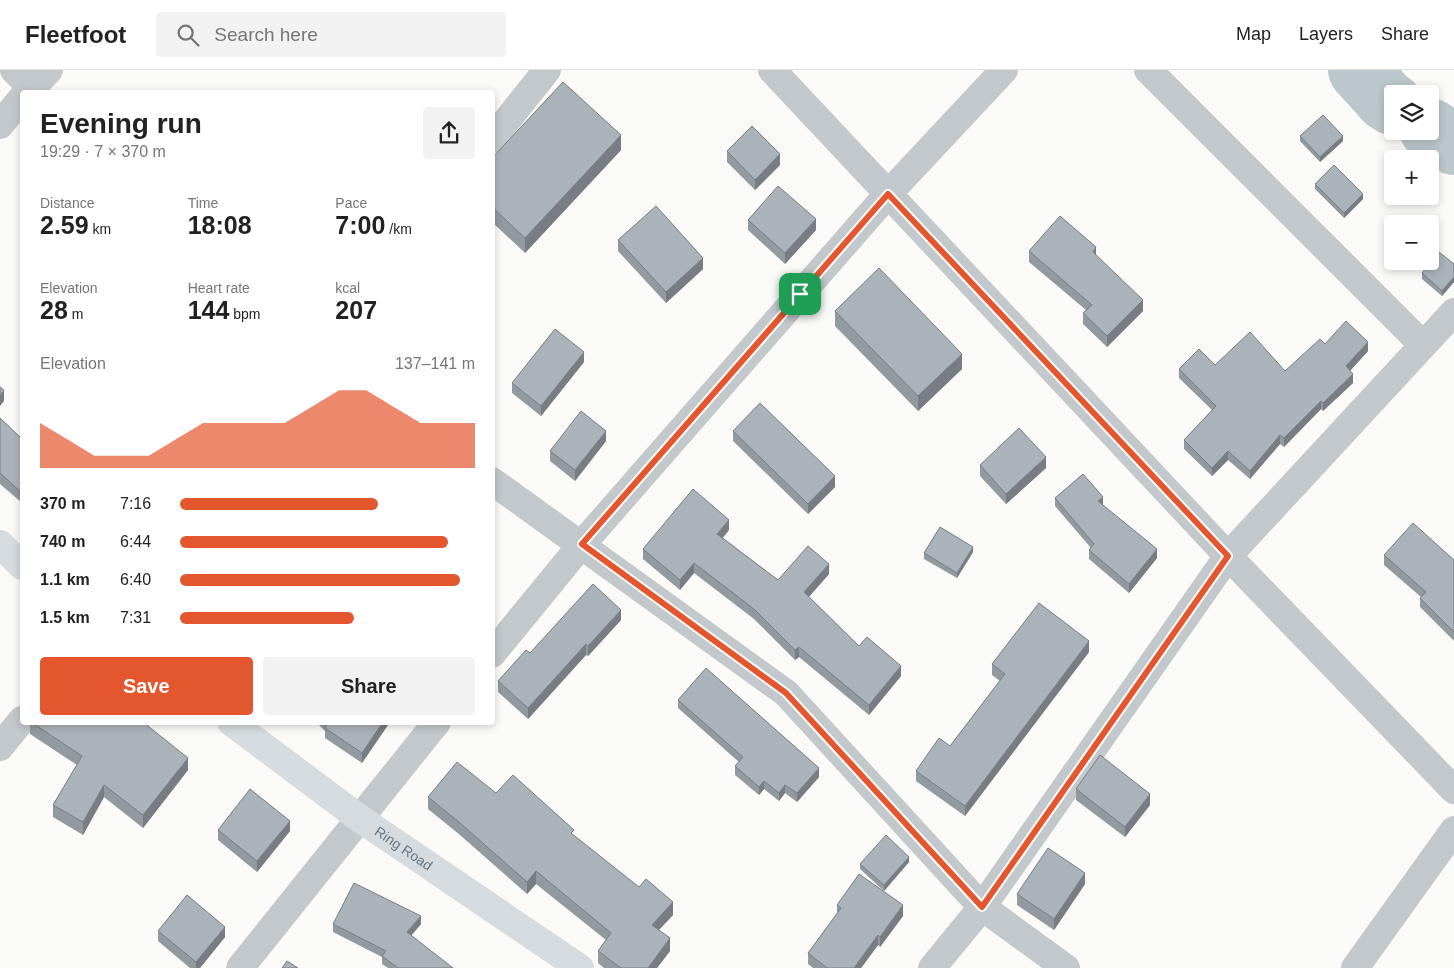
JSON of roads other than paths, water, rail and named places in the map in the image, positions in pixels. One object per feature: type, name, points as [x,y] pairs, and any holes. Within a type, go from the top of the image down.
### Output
[{"type":"street","points":[[495,135],[547,70]]},
{"type":"street","points":[[772,70],[1228,556],[1454,790]]},
{"type":"street","points":[[495,650],[582,544],[888,194],[1004,70]]},
{"type":"street","points":[[1148,70],[1423,345]]},
{"type":"street","points":[[0,125],[20,98]]},
{"type":"street","points":[[932,968],[982,907],[1228,556],[1454,312]]},
{"type":"street","points":[[495,483],[582,544],[786,693],[982,907],[1066,968]]},
{"type":"street","points":[[0,544],[20,564]]},
{"type":"street","points":[[0,747],[20,722]]},
{"type":"street","name":"Ring Road","points":[[235,725],[359,818],[580,968]]},
{"type":"street","points":[[240,968],[435,725]]},
{"type":"street","points":[[1356,968],[1454,830]]},
{"type":"waterway","points":[[1359,70],[1384,98]]},
{"type":"waterway","points":[[1439,135],[1454,144]]}]
